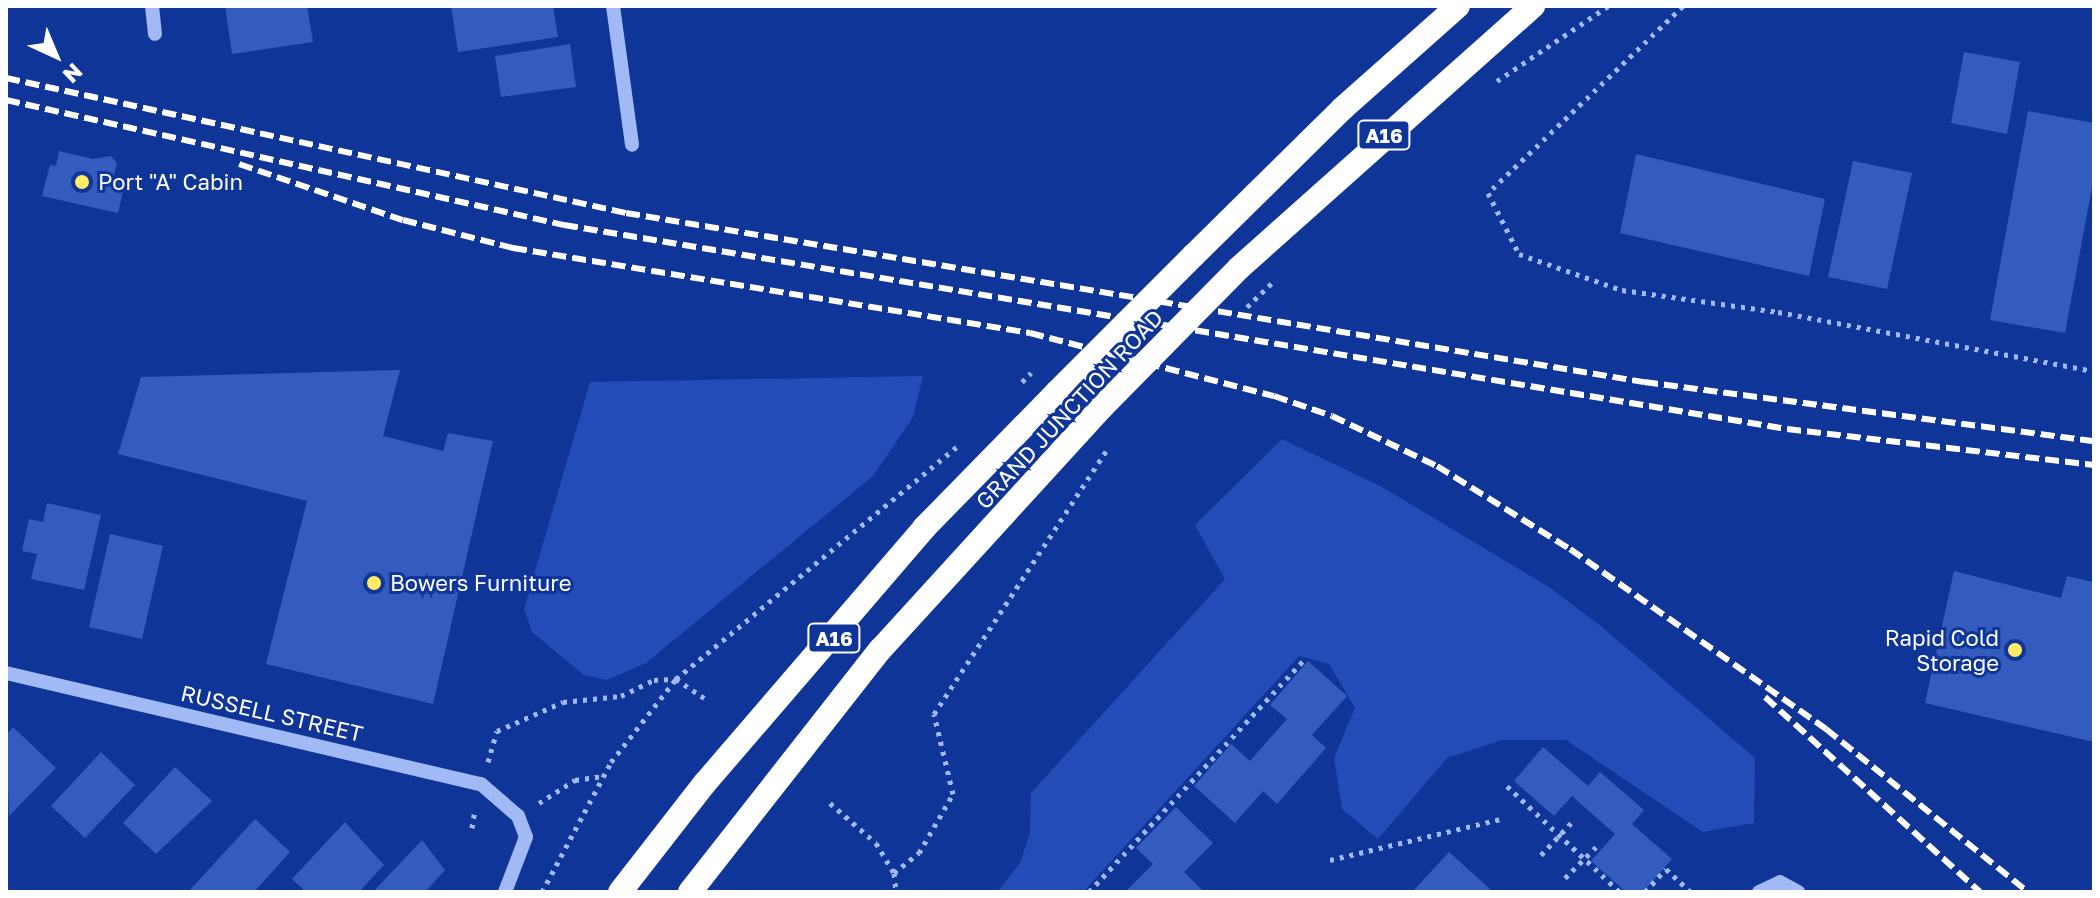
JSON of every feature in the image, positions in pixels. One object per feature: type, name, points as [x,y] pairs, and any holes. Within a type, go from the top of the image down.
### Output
[{"type":"highway","name":"GRAND JUNCTION ROAD","points":[[620,892],[705,783],[924,528],[1342,109],[1458,6]]},
{"type":"highway","name":"GRAND JUNCTION ROAD","points":[[690,892],[880,650],[1102,407],[1239,268],[1533,6]]},
{"type":"street","points":[[152,6],[155,34]]},
{"type":"street","points":[[613,6],[632,145]]},
{"type":"street","name":"RUSSELL STREET","points":[[6,673],[481,784],[518,816]]},
{"type":"street","points":[[505,892],[526,837],[518,816]]},
{"type":"street","points":[[1759,892],[1780,882],[1798,892]]},
{"type":"path","points":[[1485,88],[1527,66],[1608,6]]},
{"type":"path","points":[[1683,6],[1488,193],[1519,254],[1622,290],[1778,312],[2094,371]]},
{"type":"path","points":[[1276,279],[1288,268]]},
{"type":"path","points":[[1014,391],[1022,382]]},
{"type":"path","points":[[542,892],[603,776],[676,679],[966,439]]},
{"type":"path","points":[[894,873],[919,853],[953,794],[934,714],[1110,446]]},
{"type":"path","points":[[1089,892],[1303,661]]},
{"type":"path","points":[[481,784],[497,731],[524,715],[563,702],[621,696],[654,680],[676,679],[704,698]]},
{"type":"path","points":[[518,816],[575,780],[603,776]]},
{"type":"path","points":[[1507,786],[1620,892]]},
{"type":"path","points":[[830,803],[876,843],[894,873],[896,892]]},
{"type":"path","points":[[1330,860],[1501,819]]},
{"type":"path","points":[[1541,855],[1573,821]]},
{"type":"path","points":[[1565,878],[1598,845]]},
{"type":"path","points":[[1645,892],[1666,869],[1691,892]]},
{"type":"shaded area","points":[[923,376],[913,417],[873,476],[646,663],[607,680],[584,675],[532,632],[524,609],[590,382]]},
{"type":"shaded area","points":[[1282,439],[1382,487],[1549,587],[1602,627],[1755,758],[1754,823],[1703,832],[1566,740],[1502,740],[1447,758],[1378,839],[1342,809],[1334,758],[1355,708],[1329,664],[1299,656],[1083,892],[997,892],[1020,863],[1030,833],[1031,793],[1225,579],[1195,525]]},
{"type":"building","points":[[225,6],[307,6],[313,42],[232,54]]},
{"type":"building","points":[[451,6],[553,6],[558,37],[458,52]]},
{"type":"building","points":[[570,44],[576,87],[501,97],[495,56]]},
{"type":"building","points":[[1964,52],[2020,62],[2007,134],[1951,123]]},
{"type":"building","points":[[2028,111],[2094,123],[2094,176],[2065,333],[1990,320]]},
{"type":"building","name":"Port \"A\" Cabin","points":[[59,151],[93,159],[111,156],[117,163],[113,180],[125,183],[118,213],[42,196],[50,165],[56,166]]},
{"type":"building","points":[[1636,154],[1825,199],[1809,276],[1620,233]]},
{"type":"building","points":[[1853,161],[1912,173],[1887,289],[1828,277]]},
{"type":"building","name":"Bowers Furniture","points":[[400,370],[383,436],[443,451],[448,433],[493,441],[433,704],[266,664],[307,501],[118,454],[141,377]]},
{"type":"building","points":[[47,503],[101,515],[84,590],[31,579],[37,554],[22,551],[29,519],[43,522]]},
{"type":"building","points":[[110,534],[163,546],[142,639],[89,627]]},
{"type":"building","name":"Rapid Cold Storage","points":[[1954,571],[2061,598],[2067,576],[2094,582],[2094,742],[1925,703]]},
{"type":"building","points":[[1308,661],[1347,696],[1312,735],[1326,748],[1277,804],[1263,791],[1235,823],[1194,786],[1231,744],[1250,761],[1287,719],[1270,705]]},
{"type":"building","points":[[13,727],[56,768],[9,816],[6,735]]},
{"type":"building","points":[[1543,747],[1588,786],[1600,772],[1644,810],[1632,824],[1672,859],[1643,892],[1626,892],[1591,861],[1615,834],[1572,796],[1554,816],[1514,781]]},
{"type":"building","points":[[101,752],[135,785],[85,838],[51,806]]},
{"type":"building","points":[[175,767],[212,801],[156,854],[123,823]]},
{"type":"building","points":[[1176,807],[1213,843],[1184,872],[1204,892],[1125,892],[1153,864],[1136,848]]},
{"type":"building","points":[[255,819],[290,852],[254,892],[188,892]]},
{"type":"building","points":[[345,822],[384,865],[359,892],[306,892],[292,879]]},
{"type":"building","points":[[422,840],[445,870],[425,892],[373,892]]},
{"type":"building","points":[[1449,852],[1490,889],[1487,892],[1412,892]]},
{"type":"railway","points":[[6,78],[626,213],[1644,382],[2094,441]]},
{"type":"railway","points":[[6,100],[564,225],[1787,429],[2094,465]]},
{"type":"railway","points":[[239,164],[403,220],[513,248],[1030,333],[1274,396],[1332,416],[1437,466],[1570,549],[1826,729],[2028,892]]},
{"type":"railway","points":[[1765,697],[1980,892]]},
{"type":"place","name":"Port \"A\" Cabin","points":[[82,182]]},
{"type":"place","name":"Bowers Furniture","points":[[374,583]]},
{"type":"place","name":"Rapid Cold Storage","points":[[2015,650]]}]
